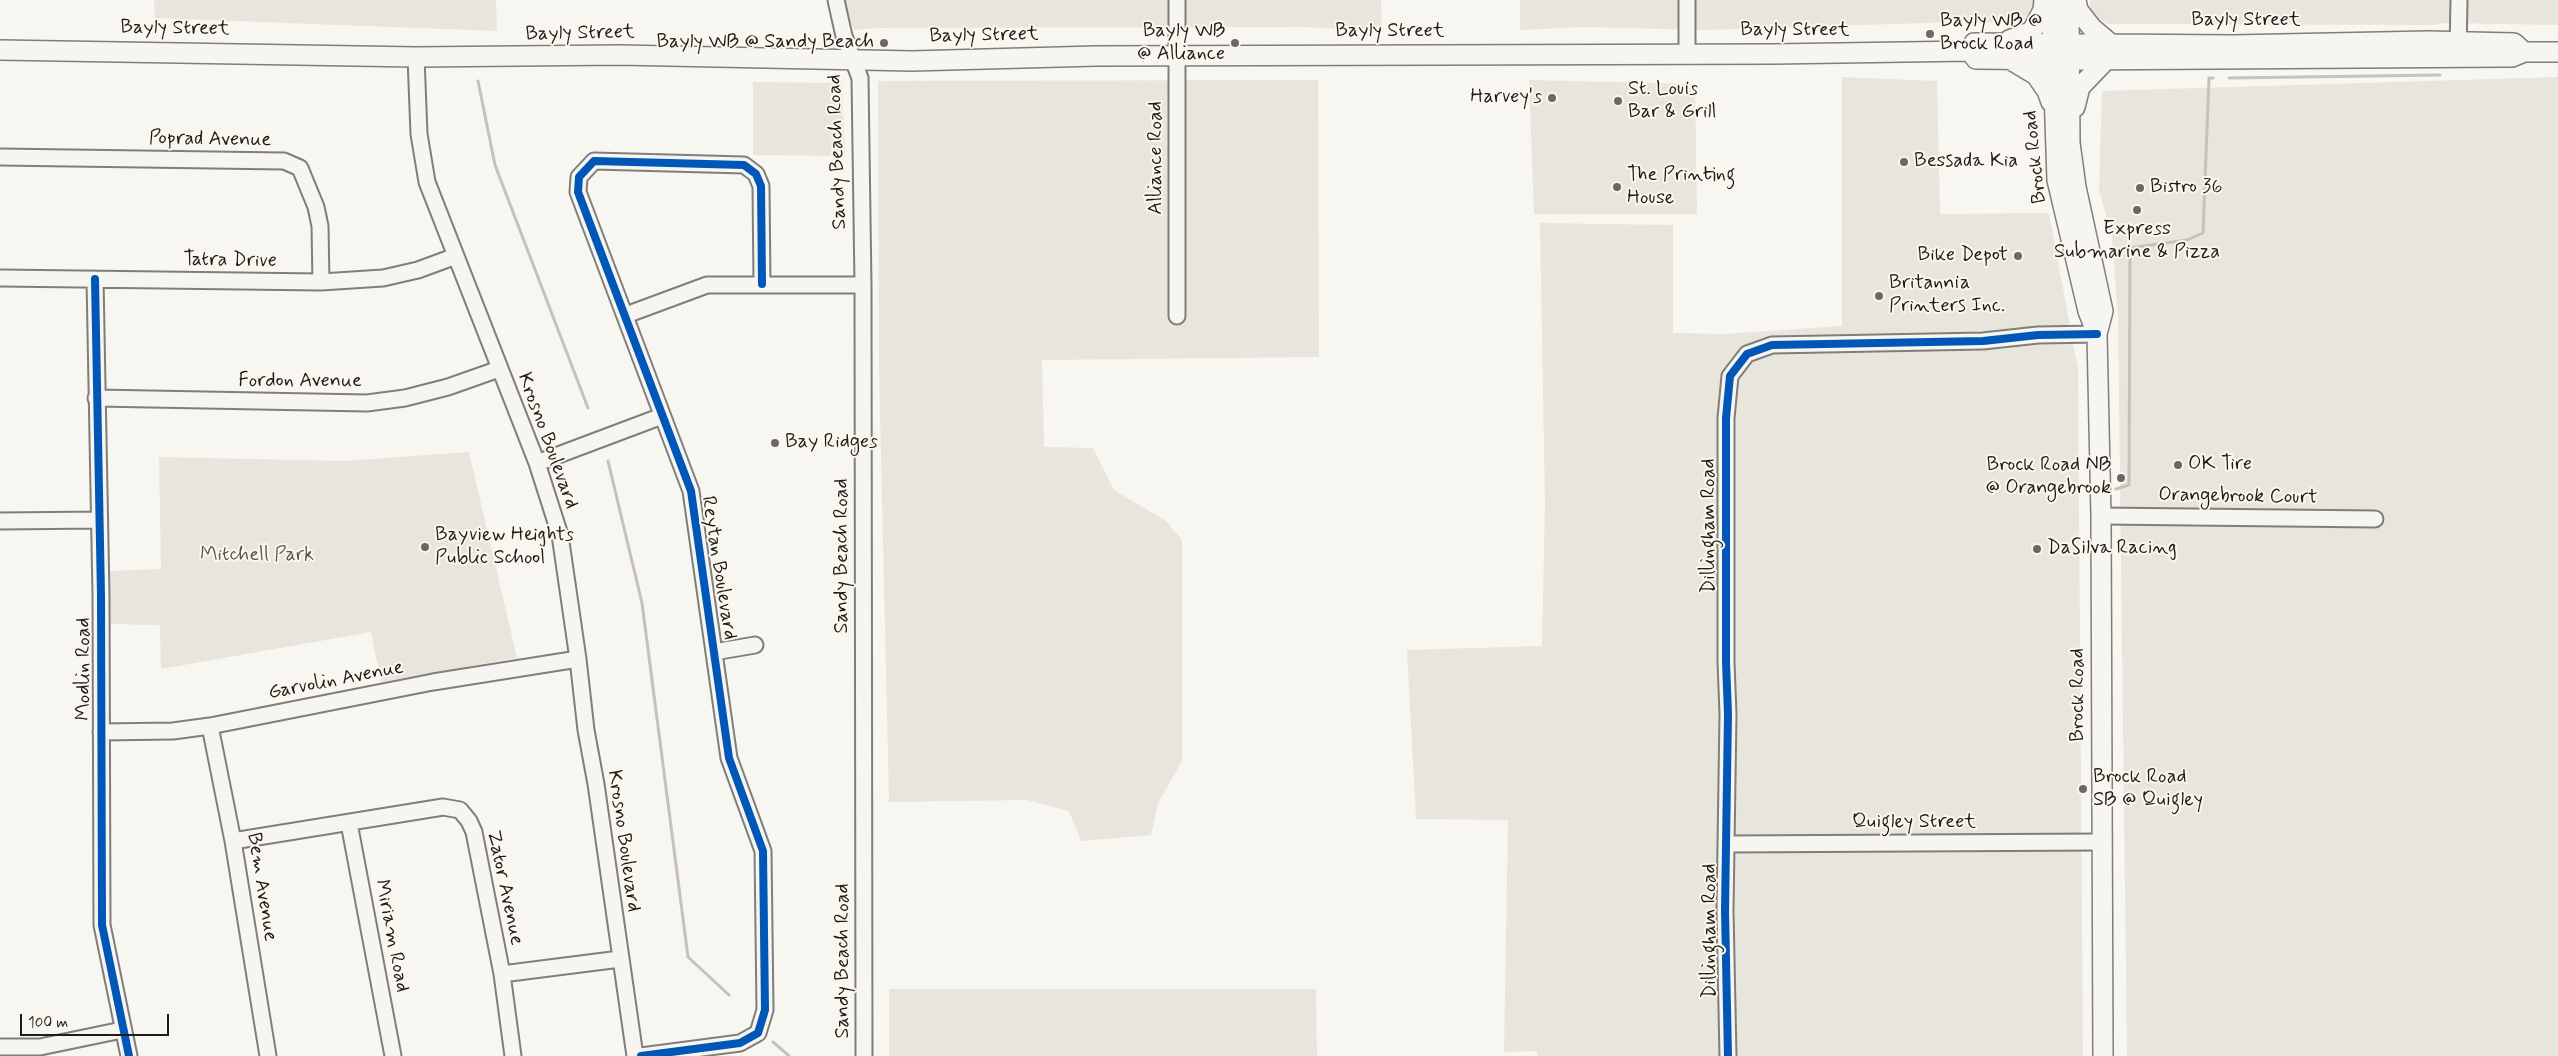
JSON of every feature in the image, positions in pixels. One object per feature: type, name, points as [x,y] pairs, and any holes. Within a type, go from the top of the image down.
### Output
[{"type":"main road","points":[[2044,0],[2043,10],[2032,31],[2006,51],[2036,75],[2047,91],[2054,110]]},
{"type":"main road","name":"Brock Road","points":[[2051,0],[2061,52],[2076,187],[2103,311],[2097,334],[2101,516],[2100,842],[2103,1056]]},
{"type":"main road","name":"Brock Road","points":[[2069,0],[2054,110],[2057,180],[2088,311],[2097,334]]},
{"type":"main road","points":[[2070,143],[2075,102],[2080,87],[2109,52],[2078,10],[2076,0]]},
{"type":"main road","name":"Bayly Street","points":[[0,50],[416,57],[620,55],[853,60],[1970,51],[1976,59],[2006,51],[2458,50],[2514,43],[2524,52],[2558,52]]},
{"type":"street","name":"Sandy Beach Road","points":[[836,0],[844,36],[860,78],[863,285],[864,1056]]},
{"type":"street","name":"Alliance Road","points":[[1177,0],[1177,316]]},
{"type":"street","points":[[1687,0],[1687,54]]},
{"type":"street","points":[[2458,50],[2459,0]]},
{"type":"street","name":"Krosno Boulevard","points":[[416,57],[419,134],[427,182],[537,463],[560,535],[586,730],[596,784],[620,959],[636,1056]]},
{"type":"street","name":"Poprad Avenue","points":[[0,157],[284,161],[300,168],[316,207],[320,226],[321,282]]},
{"type":"street","name":"Reytan Boulevard","points":[[641,1056],[740,1043],[758,1034],[765,1010],[763,851],[729,758],[691,492],[626,315],[578,192],[578,177],[594,162],[744,164],[756,174],[761,186],[762,284]]},
{"type":"street","name":"Tatra Drive","points":[[0,278],[321,282],[383,278],[418,270],[456,256]]},
{"type":"street","name":"Modlin Road","points":[[94,279],[102,925],[122,1030],[129,1056]]},
{"type":"street","points":[[626,315],[707,285],[863,285]]},
{"type":"street","name":"Dillingham Road","points":[[1728,1056],[1725,911],[1727,844],[1726,418],[1730,376],[1748,354],[1772,345],[1983,341],[2038,335],[2097,334]]},
{"type":"street","name":"Fordon Avenue","points":[[96,398],[367,403],[405,398],[448,387],[499,369]]},
{"type":"street","points":[[537,463],[662,416]]},
{"type":"street","name":"Orangebrook Court","points":[[2101,516],[2375,519]]},
{"type":"street","points":[[0,521],[98,520]]},
{"type":"street","points":[[714,652],[755,645]]},
{"type":"street","name":"Garvolin Avenue","points":[[101,732],[173,730],[210,726],[434,682],[578,659]]},
{"type":"street","name":"Bem Avenue","points":[[210,726],[233,841],[268,1056]]},
{"type":"street","name":"Zator Avenue","points":[[233,841],[443,807],[460,810],[469,821],[474,832],[502,974],[513,1056]]},
{"type":"street","name":"Miriam Road","points":[[349,823],[393,1056]]},
{"type":"street","name":"Quigley Street","points":[[1727,844],[2100,842]]},
{"type":"street","points":[[502,974],[620,959]]},
{"type":"street","points":[[0,1047],[40,1047],[122,1030]]},
{"type":"shaded area","points":[[154,0],[496,0],[497,31],[155,18]]},
{"type":"shaded area","points":[[844,0],[1381,0],[1382,31],[1304,27],[876,28],[854,30]]},
{"type":"shaded area","points":[[1520,0],[2033,0],[2033,7],[2022,23],[1959,22],[1704,30],[1584,27],[1520,30]]},
{"type":"shaded area","points":[[2090,0],[2558,0],[2558,25],[2443,23],[2434,25],[2107,24],[2090,12]]},
{"type":"shaded area","points":[[1842,77],[1937,81],[1940,214],[2049,213],[2078,370],[2083,1056],[1537,1056],[1537,1051],[1504,1052],[1508,820],[1416,819],[1407,650],[1542,646],[1545,502],[1540,223],[1673,225],[1673,333],[1724,334],[1842,326]]},
{"type":"shaded area","points":[[2558,77],[2558,1056],[2127,1056],[2118,315],[2112,238],[2099,189],[2102,91]]},
{"type":"shaded area","points":[[1318,80],[1319,357],[1042,360],[1044,447],[1093,448],[1114,490],[1166,521],[1182,540],[1182,761],[1158,803],[1151,835],[1081,841],[1069,811],[1027,800],[889,802],[879,367],[878,81]]},
{"type":"shaded area","points":[[1529,80],[1695,84],[1697,214],[1534,214]]},
{"type":"shaded area","points":[[753,82],[842,83],[845,156],[753,155]]},
{"type":"shaded area","points":[[469,452],[517,658],[381,682],[371,632],[161,669],[160,625],[109,624],[109,571],[161,569],[159,457],[345,461]]},
{"type":"shaded area","points":[[889,989],[1316,989],[1317,1056],[889,1056]]},
{"type":"waterway","points":[[2229,78],[2440,75]]},
{"type":"waterway","points":[[2116,489],[2129,485],[2130,248],[2187,240],[2203,233],[2209,78],[2213,78]]},
{"type":"waterway","points":[[478,81],[495,165],[588,408]]},
{"type":"waterway","points":[[608,461],[642,603],[688,957],[729,995]]},
{"type":"waterway","points":[[773,1042],[789,1056]]},
{"type":"cycle path","points":[[641,1056],[740,1043],[758,1033],[765,1010],[763,851],[729,758],[691,491],[578,192],[579,177],[594,161],[744,165],[756,174],[761,186],[762,284]]},
{"type":"cycle path","points":[[95,279],[101,596],[102,925],[129,1056]]},
{"type":"cycle path","points":[[1728,1056],[1725,911],[1728,714],[1726,662],[1726,418],[1730,376],[1747,354],[1772,345],[1983,341],[2038,335],[2097,334]]},
{"type":"place","name":"Bayly WB @ Brock Road","points":[[1930,34]]},
{"type":"place","name":"Bayly WB @ Sandy Beach","points":[[884,43]]},
{"type":"place","name":"Bayly WB @ Alliance","points":[[1235,43]]},
{"type":"place","name":"Harvey's","points":[[1552,98]]},
{"type":"place","name":"St. Louis Bar & Grill","points":[[1618,101]]},
{"type":"place","name":"Bessada Kia","points":[[1904,162]]},
{"type":"place","name":"The Printing House","points":[[1617,187]]},
{"type":"place","name":"Bistro 36","points":[[2140,188]]},
{"type":"place","name":"Express Submarine & Pizza","points":[[2137,210]]},
{"type":"place","name":"Bike Depot","points":[[2018,256]]},
{"type":"place","name":"Britannia Printers Inc.","points":[[1879,296]]},
{"type":"place","name":"Bay Ridges","points":[[775,443]]},
{"type":"place","name":"OK Tire","points":[[2178,465]]},
{"type":"place","name":"Brock Road NB @ Orangebrook","points":[[2121,478]]},
{"type":"place","name":"Bayview Heights Public School","points":[[425,547]]},
{"type":"place","name":"DaSilva Racing","points":[[2037,549]]},
{"type":"place","name":"Brock Road SB @ Quigley","points":[[2083,789]]},
{"type":"park label","name":"Mitchell Park","points":[[257,556]]}]
